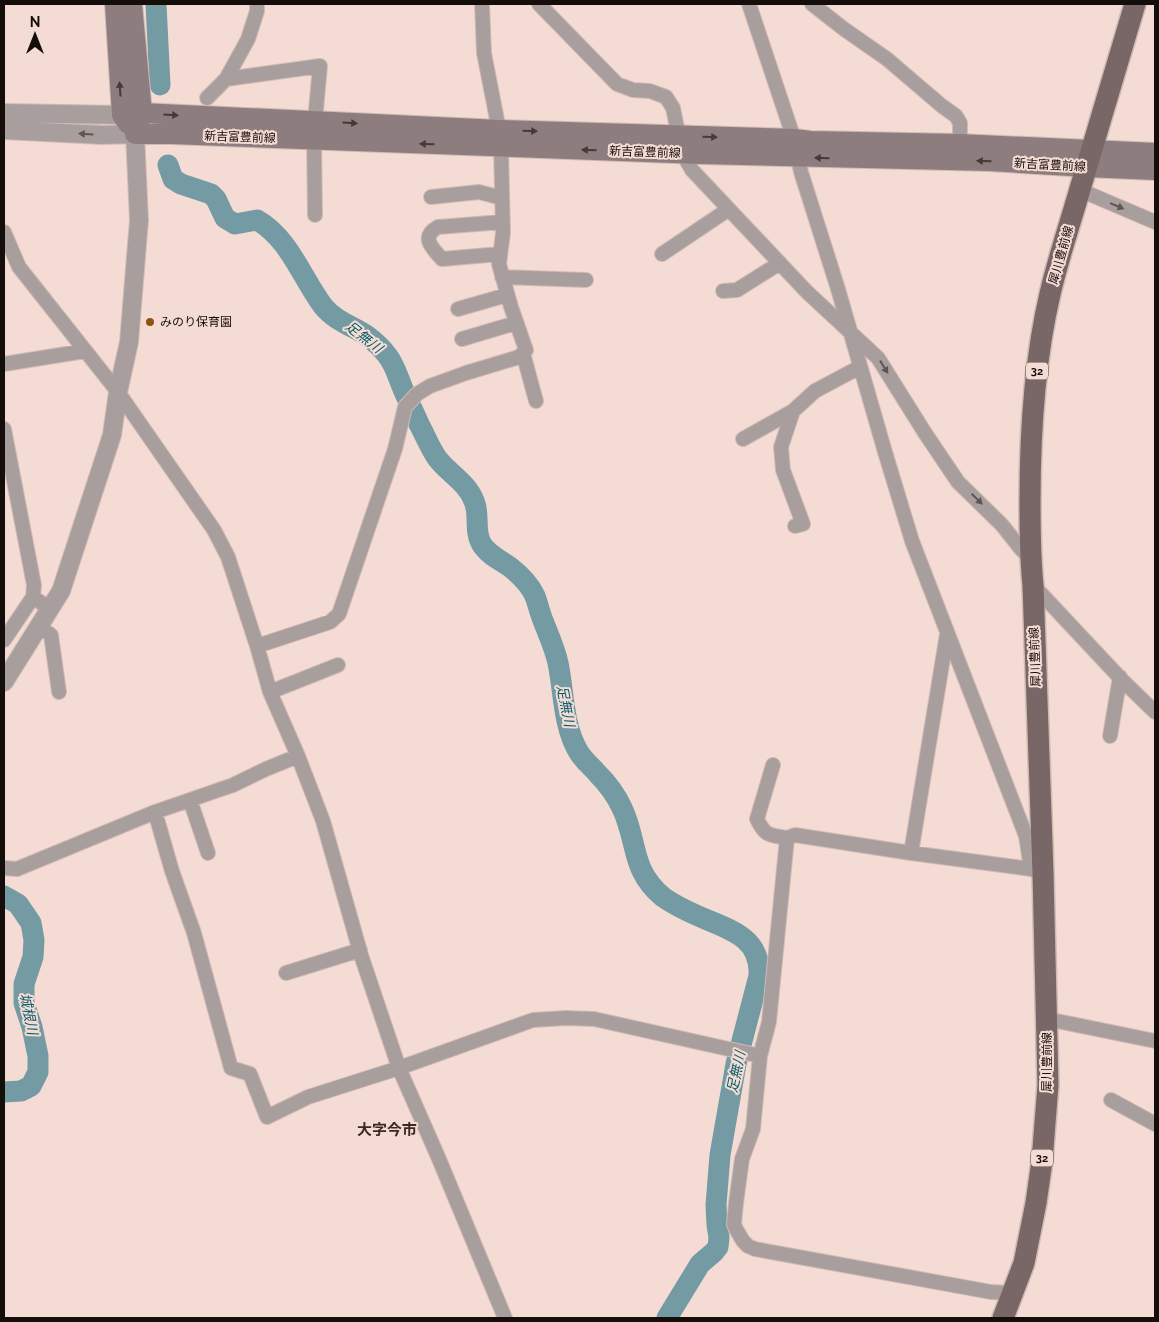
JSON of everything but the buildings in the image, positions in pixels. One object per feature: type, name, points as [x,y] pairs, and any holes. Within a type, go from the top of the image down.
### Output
[{"type":"main road","points":[[115,4],[122,114],[135,134]]},
{"type":"main road","points":[[132,4],[142,113],[135,134]]},
{"type":"main road","name":"犀川豊前線","points":[[1004,1318],[1024,1263],[1036,1204],[1042,1161],[1048,1085],[1047,1019],[1037,871],[1033,585],[1030,558],[1030,456],[1033,398],[1050,294],[1088,159],[1135,4]]},
{"type":"main road","name":"新吉富豊前線","points":[[122,114],[142,113],[314,130],[796,148],[989,161],[1088,159],[1155,153]]},
{"type":"main road","name":"新吉富豊前線","points":[[135,134],[314,130]]},
{"type":"main road","name":"新吉富豊前線","points":[[796,148],[810,141],[960,144],[1088,159],[1155,170]]},
{"type":"street","points":[[207,98],[226,80],[248,39],[257,11],[256,4]]},
{"type":"street","points":[[257,646],[330,622],[339,614],[395,448],[405,407],[417,394],[430,386],[520,357],[526,350],[507,295],[499,264],[502,233],[500,138],[484,54],[482,4]]},
{"type":"street","points":[[539,4],[616,84],[633,90],[650,91],[666,96],[674,108],[680,145],[692,170],[807,292],[878,358],[958,482],[1002,525],[1030,558]]},
{"type":"street","points":[[749,4],[796,148],[801,172],[838,289],[912,541],[1026,836],[1037,871],[794,835],[787,838],[770,835],[762,829],[757,819],[773,765]]},
{"type":"street","points":[[812,4],[887,59],[956,116],[960,123],[960,144]]},
{"type":"street","points":[[226,80],[320,66],[314,130],[315,215]]},
{"type":"street","points":[[4,113],[122,114]]},
{"type":"street","points":[[4,130],[102,135],[135,134],[139,220],[129,342],[118,392],[112,435],[61,591],[4,682]]},
{"type":"street","points":[[1080,190],[1155,222]]},
{"type":"street","points":[[431,197],[478,192],[502,198]]},
{"type":"street","points":[[662,254],[729,209]]},
{"type":"street","points":[[500,254],[442,259],[430,245],[429,235],[438,227],[502,222]]},
{"type":"street","points":[[4,232],[19,267],[118,392],[217,536],[228,556],[270,692],[298,756],[323,821],[360,950],[399,1068],[505,1318]]},
{"type":"street","points":[[723,292],[737,290],[780,263]]},
{"type":"street","points":[[502,277],[586,280]]},
{"type":"street","points":[[458,309],[507,295]]},
{"type":"street","points":[[462,339],[516,323]]},
{"type":"street","points":[[4,364],[85,351]]},
{"type":"street","points":[[523,353],[536,401]]},
{"type":"street","points":[[743,439],[793,412],[815,392],[860,367]]},
{"type":"street","points":[[793,412],[781,447],[783,470],[803,524],[794,526]]},
{"type":"street","points":[[4,430],[34,585],[33,597],[4,640]]},
{"type":"street","points":[[1033,585],[1155,712]]},
{"type":"street","points":[[33,597],[50,609]]},
{"type":"street","points":[[38,626],[50,635],[59,692]]},
{"type":"street","points":[[910,853],[947,634]]},
{"type":"street","points":[[270,692],[338,665]]},
{"type":"street","points":[[1110,736],[1120,677]]},
{"type":"street","points":[[4,868],[17,869],[155,812],[233,784],[298,756]]},
{"type":"street","points":[[190,800],[208,853]]},
{"type":"street","points":[[155,812],[172,871],[194,933],[231,1068],[250,1074],[268,1117],[308,1097],[399,1068],[533,1020],[594,1019],[760,1056]]},
{"type":"street","points":[[787,838],[768,1022],[760,1056],[754,1129],[742,1159],[736,1203],[734,1224],[738,1234],[743,1241],[755,1249],[764,1251],[990,1292],[1013,1293]]},
{"type":"street","points":[[286,973],[360,950]]},
{"type":"street","points":[[1047,1019],[1155,1041]]},
{"type":"street","points":[[1111,1100],[1155,1124]]},
{"type":"waterway","name":"足無川","points":[[156,4],[160,85]]},
{"type":"waterway","name":"足無川","points":[[168,165],[173,179],[181,184],[211,194],[216,199],[225,218],[235,224],[257,220],[268,228],[278,237],[294,259],[315,295],[327,311],[366,335],[390,359],[434,454],[471,494],[476,506],[478,533],[481,543],[490,554],[521,576],[535,596],[557,658],[569,730],[573,741],[582,757],[608,785],[620,803],[631,832],[636,855],[645,876],[652,887],[663,897],[685,910],[738,934],[756,955],[759,964],[759,976],[736,1064],[720,1155],[716,1205],[718,1247],[700,1264],[667,1318]]},
{"type":"waterway","name":"城根川","points":[[4,896],[18,904],[31,923],[34,940],[33,957],[24,984],[24,1003],[32,1027],[38,1056],[38,1072],[31,1086],[21,1091],[4,1092]]},
{"type":"place","name":"みのり保育園","points":[[150,322]]},
{"type":"district","name":"大字今市","points":[[387,1130]]}]
